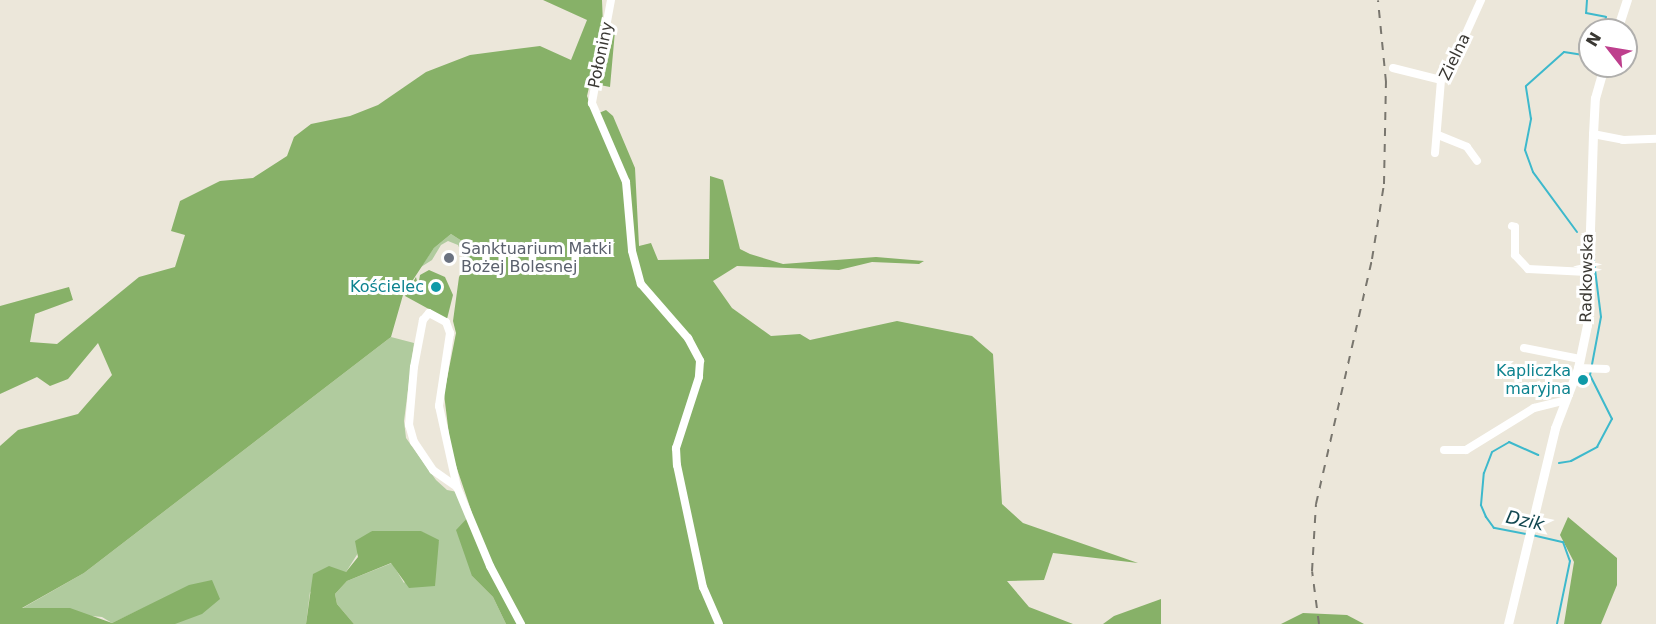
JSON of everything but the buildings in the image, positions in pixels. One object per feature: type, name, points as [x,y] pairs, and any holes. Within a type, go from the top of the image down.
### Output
[{"type":"street","name":"Połoniny","points":[[611,0],[592,103],[624,176],[632,251],[641,284],[688,338],[700,361],[699,377],[676,448],[677,465],[704,587],[719,624]]},
{"type":"street","name":"Zielna","points":[[1435,153],[1441,80],[1481,0]]},
{"type":"street","points":[[1621,18],[1627,0]]},
{"type":"street","points":[[1393,68],[1441,80]]},
{"type":"street","name":"Radkowska","points":[[1508,624],[1554,428],[1566,400],[1585,367],[1593,134],[1595,98],[1601,78]]},
{"type":"street","points":[[1593,134],[1623,140],[1656,139]]},
{"type":"street","points":[[1438,135],[1467,147],[1477,161]]},
{"type":"street","points":[[1512,226],[1515,227],[1515,255],[1528,269],[1587,272]]},
{"type":"street","points":[[457,488],[433,470],[414,442],[409,425],[424,317],[432,314],[449,325],[439,419],[457,488],[490,566],[521,624]]},
{"type":"street","points":[[1524,348],[1585,367],[1606,369]]},
{"type":"street","points":[[1444,450],[1466,450],[1534,408],[1566,400]]},
{"type":"green space","points":[[543,0],[602,0],[603,25],[615,31],[610,87],[590,83],[587,96],[594,115],[606,110],[613,116],[635,168],[639,246],[651,243],[658,260],[709,259],[710,176],[723,180],[740,249],[750,254],[783,264],[876,257],[924,261],[919,264],[872,262],[839,270],[737,266],[713,281],[732,308],[771,336],[800,334],[810,340],[897,321],[972,336],[993,354],[1002,504],[1023,523],[1138,563],[1053,553],[1044,580],[1007,581],[1029,607],[1073,624],[506,624],[493,597],[472,576],[456,530],[472,513],[451,451],[444,394],[456,333],[453,321],[459,277],[471,254],[468,245],[451,234],[434,248],[403,295],[391,337],[84,573],[22,608],[70,608],[112,623],[189,585],[212,580],[220,599],[202,614],[175,624],[0,624],[0,446],[18,430],[78,414],[112,375],[98,343],[68,379],[50,386],[37,377],[0,394],[0,306],[69,287],[73,300],[35,314],[30,342],[57,344],[139,277],[175,267],[185,235],[171,231],[180,201],[220,181],[253,178],[287,156],[294,137],[311,124],[350,116],[378,105],[426,72],[470,55],[540,46],[571,60],[587,20]]},
{"type":"green space","points":[[451,234],[468,245],[471,254],[466,263],[458,245],[448,241],[441,245],[432,260],[421,267],[434,248]]},
{"type":"green space","points":[[429,270],[445,277],[453,295],[447,319],[405,296],[416,277],[418,286],[420,275]]},
{"type":"green space","points":[[391,337],[414,343],[404,421],[406,438],[436,480],[447,490],[463,493],[472,513],[472,576],[493,597],[506,624],[354,624],[337,604],[335,594],[347,581],[392,563],[404,583],[439,541],[420,531],[372,531],[346,572],[310,592],[306,624],[175,624],[150,605],[112,623],[102,617],[21,609],[84,573]]},
{"type":"green space","points":[[1568,517],[1617,558],[1617,585],[1601,624],[1564,624],[1574,562],[1560,535]]},
{"type":"green space","points":[[372,531],[421,531],[439,540],[435,586],[409,588],[391,563],[347,581],[335,594],[337,604],[354,624],[306,624],[313,574],[329,566],[346,572],[358,557],[355,541]]},
{"type":"green space","points":[[1161,599],[1161,624],[1103,624],[1114,616]]},
{"type":"green space","points":[[1303,613],[1347,615],[1364,624],[1281,624]]},
{"type":"waterway","name":"Dzik","points":[[1587,0],[1586,13],[1606,18]]},
{"type":"waterway","name":"Dzik","points":[[1577,232],[1533,172],[1525,150],[1531,119],[1526,86],[1564,52],[1578,54]]},
{"type":"waterway","name":"Dzik","points":[[1559,463],[1571,461],[1597,447],[1612,419],[1590,375],[1601,317],[1593,254]]},
{"type":"waterway","name":"Dzik","points":[[1526,534],[1494,528],[1486,517],[1481,505],[1484,473],[1492,452],[1509,442],[1538,455]]},
{"type":"waterway","name":"Dzik","points":[[1532,535],[1563,542],[1570,561],[1557,624]]},
{"type":"railway","points":[[1319,624],[1312,571],[1316,504],[1372,259],[1384,184],[1386,82],[1378,0]]},
{"type":"place","name":"Sanktuarium Matki Bożej Bolesnej","points":[[449,258]]},
{"type":"place","name":"Kościelec","points":[[436,287]]},
{"type":"place","name":"Kapliczka maryjna","points":[[1583,380]]}]
